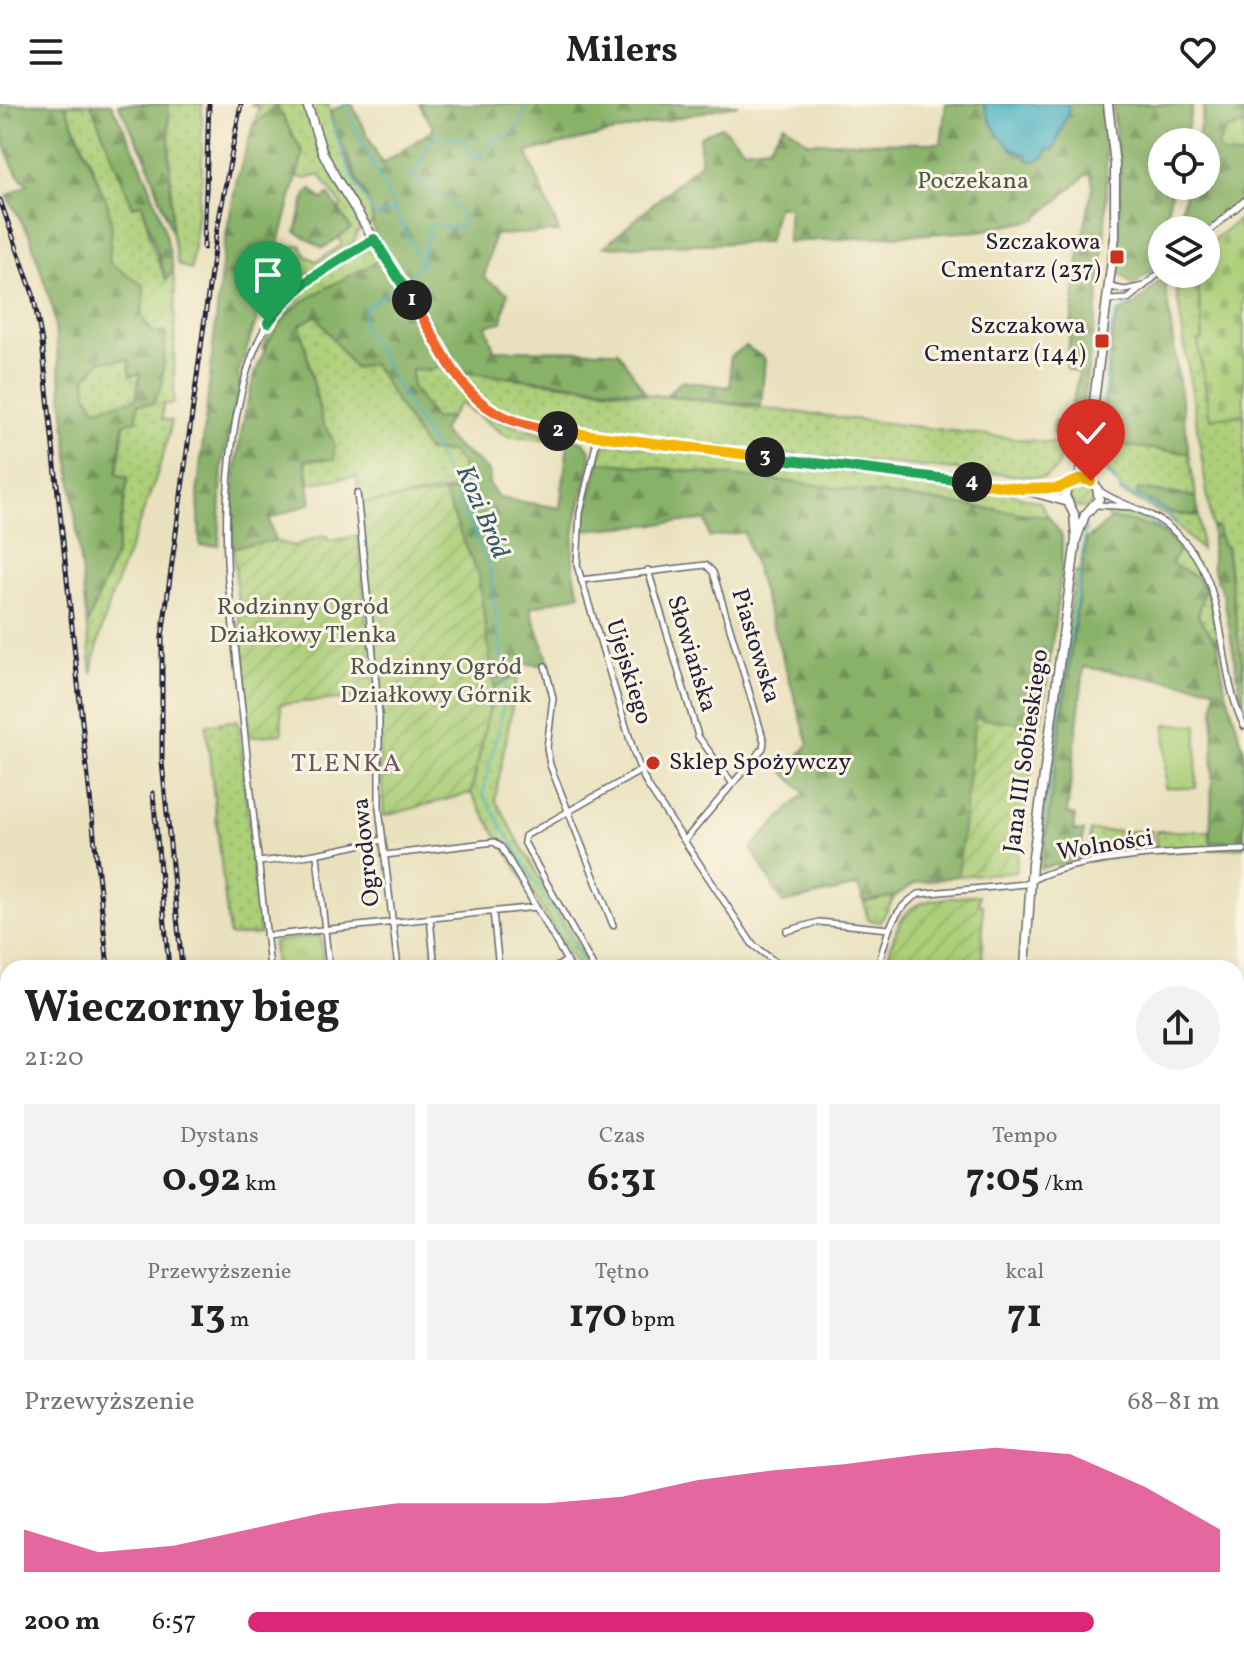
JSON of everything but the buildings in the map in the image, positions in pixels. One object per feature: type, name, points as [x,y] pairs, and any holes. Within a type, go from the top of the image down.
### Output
[{"type":"street","points":[[307,104],[328,164],[464,384],[484,408],[522,426],[1022,489],[1065,501],[1072,510],[1076,540]]},
{"type":"street","points":[[1022,489],[1067,487],[1076,480],[1088,448],[1110,287],[1116,215],[1108,107]]},
{"type":"street","points":[[1220,222],[1244,201]]},
{"type":"street","points":[[269,960],[226,556],[228,488],[234,433],[256,349],[274,313],[304,283],[374,239]]},
{"type":"street","points":[[1110,287],[1125,290],[1146,285]]},
{"type":"street","points":[[1108,300],[1128,299],[1146,285]]},
{"type":"street","name":"Ujejskiego","points":[[598,436],[576,540],[581,580],[640,771],[753,945],[773,960]]},
{"type":"street","points":[[1088,448],[1097,505]]},
{"type":"street","points":[[1076,480],[1094,485],[1169,527],[1198,559],[1216,599],[1234,701],[1244,726]]},
{"type":"street","points":[[1065,501],[1067,487]]},
{"type":"street","name":"Ogrodowa","points":[[357,493],[379,714],[377,755],[383,844],[397,960]]},
{"type":"street","points":[[1076,540],[1087,512],[1097,505],[1138,508]]},
{"type":"street","points":[[1072,510],[1087,512]]},
{"type":"street","name":"Jana III Sobieskiego","points":[[1025,960],[1030,880],[1076,540]]},
{"type":"street","name":"Piastowska","points":[[581,580],[706,565],[713,572],[764,741],[733,784],[685,840]]},
{"type":"street","name":"Słowiańska","points":[[648,570],[698,736],[733,784]]},
{"type":"street","points":[[545,666],[553,698],[547,755],[613,925]]},
{"type":"street","points":[[590,960],[524,842],[525,836],[640,771]]},
{"type":"street","points":[[385,855],[494,842],[502,848],[567,960]]},
{"type":"street","points":[[258,862],[317,856],[335,847],[383,844]]},
{"type":"street","name":"Wolności","points":[[880,960],[889,929],[904,902],[919,894],[1026,884],[1030,880],[1079,865],[1244,850]]},
{"type":"street","points":[[317,856],[328,960]]},
{"type":"street","points":[[266,936],[536,907]]},
{"type":"street","points":[[493,912],[498,960]]},
{"type":"street","points":[[430,919],[434,960]]},
{"type":"street","points":[[787,931],[819,922],[889,929]]},
{"type":"green space","points":[[0,104],[65,104],[108,205],[112,227],[109,262],[144,286],[142,318],[153,333],[166,333],[162,387],[152,404],[138,404],[137,420],[124,424],[117,474],[128,478],[116,553],[87,625],[53,310],[30,236],[7,196],[28,184],[10,159]],"holes":[[[129,360],[130,376],[140,373],[136,399],[96,409],[87,394],[86,377],[100,361]]]},
{"type":"green space","points":[[65,104],[91,104],[133,207],[142,203],[153,249],[166,279],[173,270],[175,288],[174,404],[163,404],[162,419],[172,421],[153,485],[107,610],[92,674],[87,625],[116,553],[128,478],[117,474],[124,424],[138,404],[165,333],[153,333],[142,318],[144,286],[109,262],[110,239],[104,199]]},
{"type":"green space","points":[[91,104],[111,104],[141,164],[169,248],[173,270],[166,280],[142,203],[133,207]]},
{"type":"green space","points":[[118,104],[168,104],[172,233],[147,160]]},
{"type":"green space","points":[[168,104],[202,104],[202,175],[191,270],[178,264],[172,233]]},
{"type":"green space","points":[[250,104],[328,104],[337,140],[374,222],[357,232],[354,242],[278,294],[290,247],[301,245],[306,256],[317,261],[342,245],[338,237],[350,228],[339,210],[342,206],[320,175],[306,179],[297,176],[303,153],[276,105],[253,126],[259,108]]},
{"type":"green space","points":[[352,104],[382,164],[434,129],[419,104],[739,104],[527,152],[559,232],[494,235],[484,278],[508,293],[502,322],[486,325],[494,350],[618,351],[645,392],[461,372],[374,232],[371,210],[330,111]]},
{"type":"green space","name":"Poczekana","points":[[946,104],[984,104],[999,135],[1016,153],[1054,148],[1067,116],[1067,104],[1102,104],[1106,147],[1105,233],[1096,318],[1076,446],[1061,444],[1052,432],[1054,422],[1069,416],[1079,373],[1066,368],[1080,251],[1093,185],[1090,172],[1035,220],[979,231],[787,242],[789,206],[777,207],[768,242],[604,247],[700,163],[700,136],[722,127],[744,149],[769,146],[784,124],[808,142],[941,143]]},
{"type":"green space","points":[[1112,104],[1193,104],[1187,128],[1148,128],[1148,200],[1170,200],[1166,216],[1148,216],[1148,274],[1133,285],[1119,273],[1120,174]]},
{"type":"green space","points":[[1205,104],[1244,104],[1244,125],[1226,130],[1225,155],[1244,156],[1244,197],[1220,216],[1180,216],[1184,200],[1220,200],[1220,128],[1200,128]]},
{"type":"green space","points":[[276,105],[303,153],[266,293],[238,374],[240,384],[222,467],[219,545],[200,546],[198,487],[224,246],[237,179],[253,126]]},
{"type":"green space","points":[[1244,125],[1244,156],[1225,155],[1220,150],[1220,141],[1226,130]]},
{"type":"green space","points":[[311,189],[322,200],[329,195],[351,229],[323,248],[296,232],[306,194]]},
{"type":"green space","points":[[1244,215],[1244,415],[1210,418],[1198,341],[1203,340],[1198,288],[1220,288],[1220,235]]},
{"type":"green space","points":[[368,250],[382,259],[291,311],[262,350],[278,318],[304,288],[335,265]]},
{"type":"green space","points":[[382,259],[446,363],[429,371],[412,369],[412,387],[434,419],[450,417],[442,431],[490,474],[489,484],[498,498],[560,508],[569,437],[584,442],[591,452],[574,540],[575,576],[580,594],[530,608],[549,662],[539,665],[518,663],[518,675],[494,687],[478,575],[444,494],[464,488],[463,466],[451,452],[427,451],[373,364],[354,368],[316,315],[300,325],[322,421],[334,443],[334,459],[305,460],[311,503],[269,519],[275,541],[233,547],[234,490],[243,422],[251,389],[274,332],[298,305]]},
{"type":"green space","points":[[1153,288],[1166,288],[1189,453],[1100,443],[1114,326],[1120,312],[1135,305]]},
{"type":"green space","points":[[1176,288],[1198,288],[1203,340],[1198,341],[1210,418],[1244,415],[1244,679],[1226,547],[1222,546],[1218,528],[1212,526]]},
{"type":"green space","points":[[316,315],[354,368],[373,364],[427,451],[451,452],[463,466],[464,488],[360,504],[357,476],[310,483],[305,460],[334,444],[322,421],[300,324]]},
{"type":"green space","points":[[746,346],[765,359],[761,406],[667,395],[681,381],[730,387],[730,357]]},
{"type":"green space","points":[[129,359],[140,372],[136,399],[96,409],[87,394],[86,377],[100,361]]},
{"type":"green space","points":[[446,363],[476,403],[487,412],[511,426],[546,434],[546,440],[506,436],[460,403],[450,417],[434,419],[412,387],[412,369],[429,371]]},
{"type":"green space","points":[[461,372],[1061,444],[1058,468],[1044,478],[711,447],[530,424],[493,410]]},
{"type":"green space","points":[[612,443],[1013,492],[1014,495],[1040,502],[1049,517],[809,484],[599,462],[602,449]]},
{"type":"green space","points":[[1100,443],[1189,453],[1196,497],[1138,489],[1137,494],[1171,513],[1199,516],[1201,550],[1167,516],[1120,492],[1120,486],[1099,460]]},
{"type":"green space","points":[[599,462],[809,484],[1049,517],[1062,536],[1062,569],[1041,725],[975,718],[958,876],[916,883],[895,896],[864,902],[858,886],[783,903],[751,848],[805,793],[784,772],[809,744],[744,532],[709,537],[706,520],[582,530]]},
{"type":"green space","points":[[1077,484],[1087,484],[1094,491],[1094,501],[1087,508],[1077,508],[1070,501],[1070,491]]},
{"type":"green space","points":[[1138,489],[1196,497],[1199,516],[1171,513],[1137,494]]},
{"type":"green space","name":"Rodzinny Ogród Działkowy Górnik","points":[[444,494],[478,575],[494,687],[471,793],[384,816],[379,749],[382,714],[360,504]]},
{"type":"green space","points":[[1110,508],[1136,515],[1157,526],[1175,539],[1189,555],[1208,595],[1218,644],[1198,616],[1204,591],[1106,516]]},
{"type":"green space","points":[[1112,519],[1141,524],[1166,536],[1179,551],[1171,563],[1197,578],[1204,591],[1198,616],[1218,644],[1224,684],[1244,750],[1244,841],[1210,842],[1215,688],[1084,667],[1067,813],[1075,816],[1073,831],[1084,831],[1079,861],[1046,867],[1042,866],[1086,540]]},
{"type":"green space","points":[[1212,527],[1218,528],[1222,545],[1226,547],[1244,679],[1244,714],[1224,597],[1212,566]]},
{"type":"green space","name":"Rodzinny Ogród Działkowy Tlenka","points":[[326,535],[329,541],[358,536],[374,696],[281,704],[282,734],[250,737],[233,547],[275,541],[294,546]]},
{"type":"green space","points":[[1075,572],[1082,574],[1042,865],[1046,867],[1040,869],[1036,862]]},
{"type":"green space","points":[[518,675],[495,799],[586,960],[573,960],[471,793],[494,687]]},
{"type":"green space","points":[[975,718],[1029,724],[1024,769],[1032,771],[1015,872],[958,876]]},
{"type":"green space","points":[[238,720],[260,934],[233,936],[229,935],[206,725]]},
{"type":"green space","points":[[1166,724],[1197,725],[1196,788],[1165,788]]},
{"type":"green space","points":[[1090,831],[1152,831],[1150,852],[1089,861]]},
{"type":"green space","points":[[1156,831],[1210,831],[1210,842],[1244,841],[1244,847],[1155,852]]},
{"type":"green space","points":[[979,895],[979,905],[983,905],[982,960],[887,960],[904,916],[924,902]]},
{"type":"green space","points":[[895,896],[880,922],[868,920],[864,902]]},
{"type":"green space","points":[[320,935],[323,960],[274,960],[273,942]]},
{"type":"water","points":[[984,104],[1067,104],[1069,110],[1054,149],[1047,150],[1045,157],[1037,161],[1027,160],[1027,155],[1005,142],[989,120]]},
{"type":"waterway","name":"Kozi Bród","points":[[344,104],[421,264],[403,280]]},
{"type":"waterway","points":[[421,264],[429,227],[436,224],[459,229],[464,219],[448,200],[412,178],[430,141],[439,135],[460,138],[470,155],[479,157],[499,136],[506,137],[518,128],[527,104]]},
{"type":"waterway","points":[[1198,104],[1226,110],[1244,104]]},
{"type":"waterway","points":[[330,118],[349,171],[375,216],[395,210]]},
{"type":"waterway","name":"Kozi Bród","points":[[398,284],[364,309],[363,326],[441,461],[490,568],[506,694],[483,794],[581,960]]},
{"type":"waterway","points":[[1096,459],[1112,325],[1118,312],[1133,304]]},
{"type":"waterway","points":[[1100,466],[1122,490],[1160,509],[1179,523]]},
{"type":"waterway","points":[[1111,511],[1148,521],[1165,533]]},
{"type":"waterway","points":[[1044,824],[1086,528]]},
{"type":"railway","points":[[204,248],[209,104]]},
{"type":"railway","points":[[181,960],[162,762],[162,637],[216,235],[241,104]]},
{"type":"railway","points":[[0,200],[33,294],[42,342],[107,960]]},
{"type":"railway","points":[[153,793],[168,960]]},
{"type":"place","name":"Szczakowa Cmentarz (237)","points":[[1117,257]]},
{"type":"place","name":"Szczakowa Cmentarz (144)","points":[[1102,341]]},
{"type":"place","name":"Sklep Spożywczy","points":[[653,763]]},
{"type":"district","name":"TLENKA","points":[[347,764]]},
{"type":"route","points":[[268,323],[295,290],[374,239],[468,389],[484,408],[512,424],[1022,489],[1027,486],[1067,487],[1076,480],[1091,481]]}]
